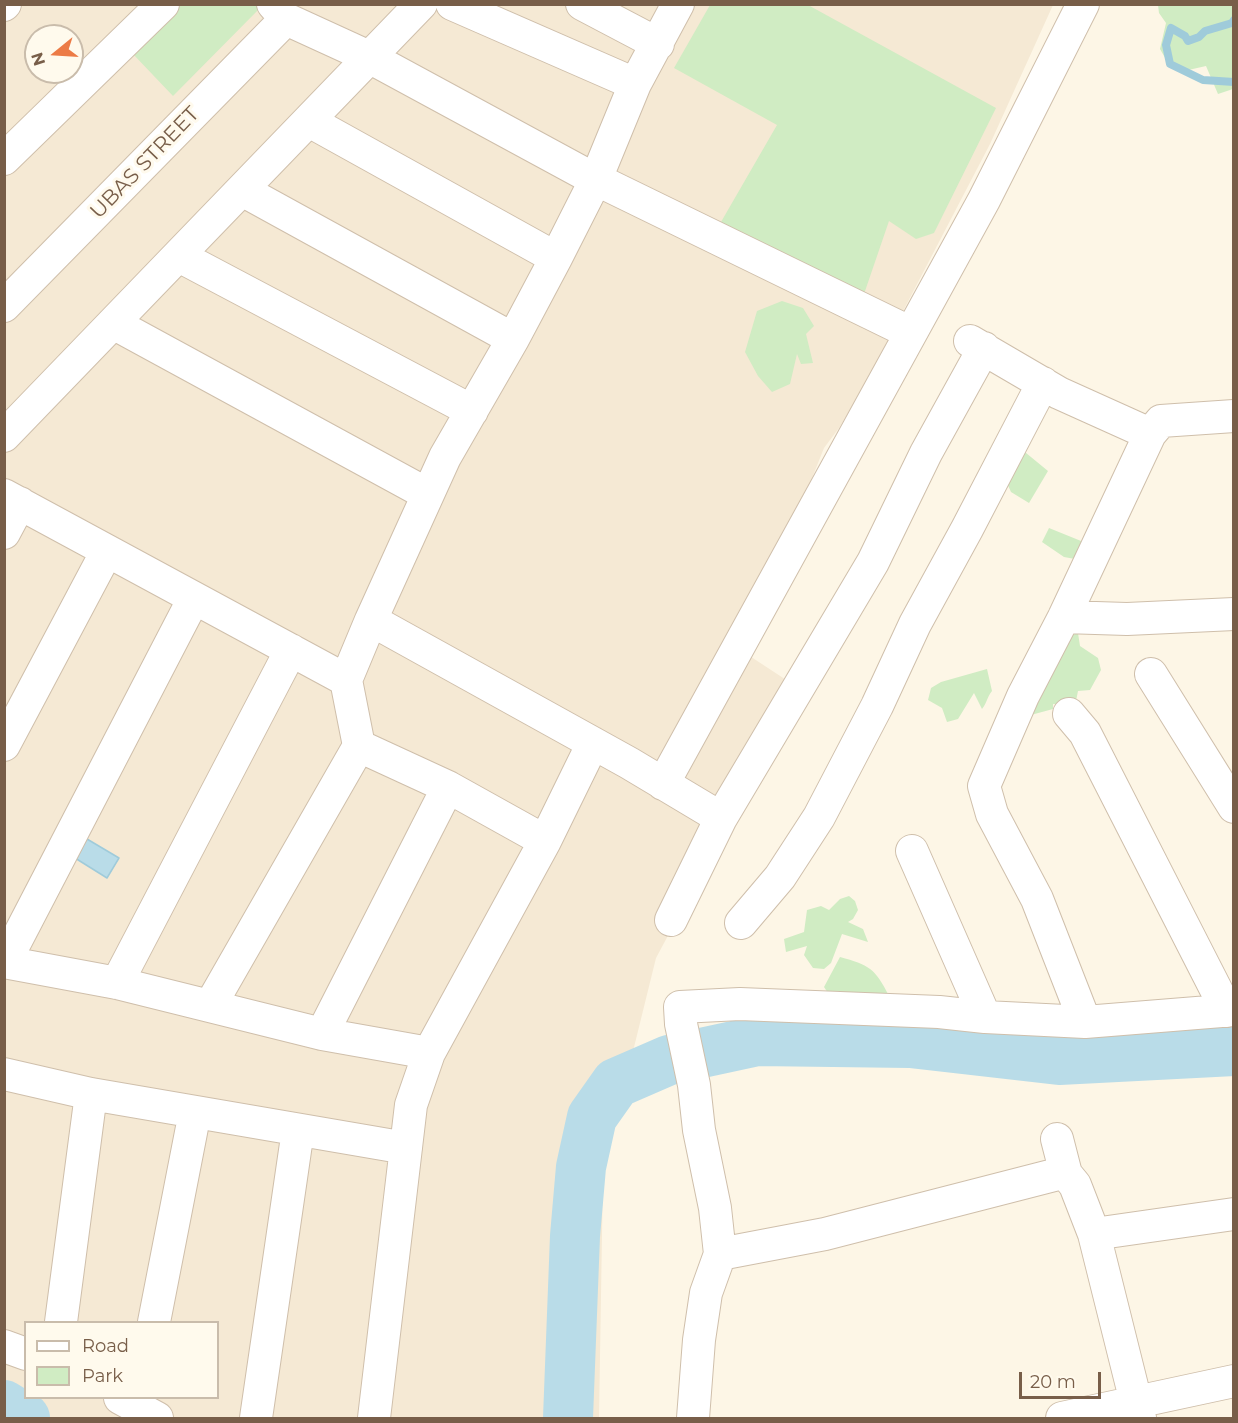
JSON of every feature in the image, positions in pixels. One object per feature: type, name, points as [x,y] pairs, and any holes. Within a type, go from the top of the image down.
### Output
[{"type":"street","points":[[4,159],[163,4]]},
{"type":"street","points":[[4,436],[421,4]]},
{"type":"street","points":[[452,4],[635,84]]},
{"type":"street","points":[[582,4],[658,44]]},
{"type":"street","points":[[210,1006],[359,746],[346,680],[371,620],[427,494],[556,258],[596,179],[635,84],[678,4]]},
{"type":"street","points":[[663,784],[984,200],[1083,4]]},
{"type":"street","points":[[280,12],[596,179],[911,333]]},
{"type":"street","name":"UBAS STREET","points":[[4,306],[280,12]]},
{"type":"street","points":[[309,121],[556,258]]},
{"type":"street","points":[[242,190],[513,339]]},
{"type":"street","points":[[179,255],[472,411]]},
{"type":"street","points":[[113,324],[427,494]]},
{"type":"street","points":[[671,920],[721,818],[873,562],[977,344],[1043,383],[1150,434]]},
{"type":"street","points":[[741,922],[780,877],[819,817],[877,706],[915,624],[1043,383]]},
{"type":"street","points":[[1085,1022],[1037,899],[992,814],[984,786],[1023,696],[1064,616],[1150,434],[1161,421],[1233,416]]},
{"type":"street","points":[[4,533],[12,499],[346,680]]},
{"type":"street","points":[[4,745],[107,551]]},
{"type":"street","points":[[194,598],[5,962],[117,983],[322,1034],[429,1053]]},
{"type":"street","points":[[1064,616],[1127,619],[1233,614]]},
{"type":"street","points":[[371,620],[594,743],[721,818]]},
{"type":"street","points":[[117,983],[291,650]]},
{"type":"street","points":[[1151,674],[1233,807]]},
{"type":"street","points":[[693,1419],[699,1340],[706,1293],[720,1254],[715,1208],[681,1024],[679,1008],[681,1006],[740,1004],[939,1012],[985,1017],[1085,1022],[1230,1010],[1085,733],[1069,714]]},
{"type":"street","points":[[374,1419],[411,1105],[429,1053],[545,841],[594,743]]},
{"type":"street","points":[[359,746],[448,787],[545,841]]},
{"type":"street","points":[[322,1034],[448,787]]},
{"type":"street","points":[[912,851],[985,1017]]},
{"type":"street","points":[[4,1074],[91,1094],[406,1148]]},
{"type":"street","points":[[61,1321],[91,1094]]},
{"type":"street","points":[[154,1321],[195,1112]]},
{"type":"street","points":[[256,1419],[298,1130]]},
{"type":"street","points":[[1057,1139],[1066,1174],[1075,1185],[1094,1234],[1138,1410]]},
{"type":"street","points":[[720,1254],[825,1234],[1058,1174],[1066,1174]]},
{"type":"street","points":[[1094,1234],[1233,1214]]},
{"type":"street","points":[[4,1346],[24,1352]]},
{"type":"street","points":[[1062,1419],[1138,1410],[1233,1381]]},
{"type":"shaded area","points":[[4,5],[1053,5],[990,144],[864,386],[824,448],[763,601],[739,649],[800,689],[656,958],[603,1173],[599,1418],[45,1418],[5,1399]]},
{"type":"green space","points":[[179,5],[263,5],[173,96],[133,54]]},
{"type":"green space","points":[[710,5],[808,5],[996,108],[934,233],[916,239],[889,221],[863,297],[802,276],[721,222],[777,125],[674,68]]},
{"type":"green space","points":[[1158,5],[1233,5],[1233,89],[1218,94],[1206,66],[1184,71],[1168,63],[1160,49],[1166,23],[1159,13]]},
{"type":"green space","points":[[782,301],[803,308],[814,326],[806,334],[813,363],[801,364],[797,354],[790,384],[772,392],[758,376],[745,352],[757,311]]},
{"type":"green space","points":[[1020,448],[1048,471],[1029,503],[1011,492],[1006,481]]},
{"type":"green space","points":[[1049,528],[1086,543],[1075,559],[1064,557],[1042,542]]},
{"type":"green space","points":[[1078,633],[1080,646],[1098,658],[1101,670],[1090,690],[1078,691],[1075,706],[1053,704],[1053,709],[1016,719],[1037,647]]},
{"type":"green space","points":[[987,669],[992,691],[982,709],[974,693],[958,719],[947,722],[942,708],[928,700],[931,688],[941,682]]},
{"type":"green space","points":[[849,896],[855,901],[858,910],[853,919],[848,922],[863,929],[868,942],[842,934],[831,963],[824,969],[813,968],[804,955],[807,946],[786,952],[784,939],[804,932],[807,910],[821,906],[829,910],[840,899]]},
{"type":"green space","points":[[840,957],[865,965],[880,979],[889,996],[830,996],[824,987]]},
{"type":"water","points":[[87,839],[119,858],[107,878],[75,858]]},
{"type":"waterway","points":[[1234,20],[1232,23],[1205,31],[1199,37],[1188,41],[1185,36],[1171,28],[1166,45],[1170,64],[1203,80],[1234,82]]},
{"type":"waterway","points":[[568,1418],[575,1236],[581,1167],[592,1117],[616,1083],[669,1060],[757,1041],[910,1043],[1059,1060],[1234,1051]]},
{"type":"waterway","points":[[4,1405],[25,1418]]}]
